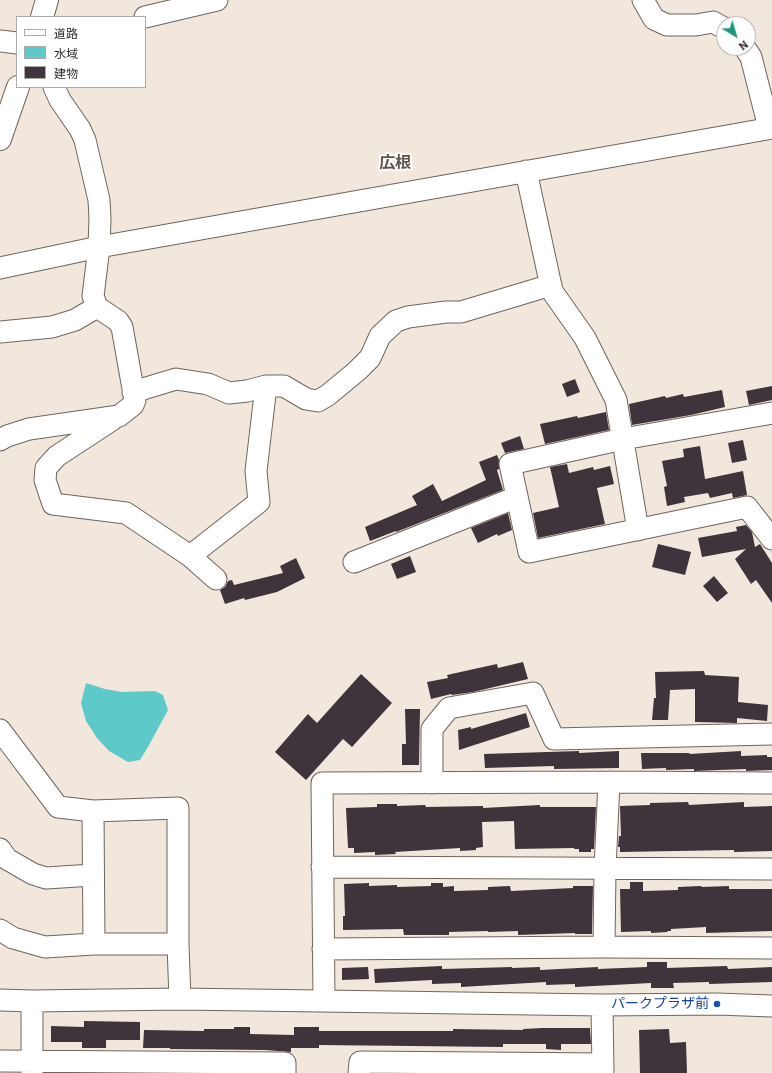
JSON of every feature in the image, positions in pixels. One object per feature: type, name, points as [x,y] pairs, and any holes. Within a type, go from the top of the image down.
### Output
[{"type":"main road","points":[[42,16],[47,0]]},
{"type":"main road","points":[[0,139],[18,88]]},
{"type":"street","points":[[146,17],[217,0]]},
{"type":"street","points":[[643,0],[654,19],[667,25],[696,25],[713,22],[716,24]]},
{"type":"street","points":[[0,41],[16,43]]},
{"type":"street","points":[[0,268],[99,247],[771,128],[750,56]]},
{"type":"street","points":[[54,88],[60,100],[86,140],[99,200],[100,218],[99,247],[93,296],[97,307],[118,321],[122,327],[135,400],[132,405],[119,416],[57,456],[46,468],[45,480],[53,504],[126,513],[190,556],[216,579]]},
{"type":"street","points":[[526,172],[552,291],[585,338],[616,400],[638,530]]},
{"type":"street","points":[[133,392],[176,380],[208,384],[229,393],[247,391],[266,386],[284,386],[306,399],[318,401],[328,395],[370,358],[380,336],[396,321],[408,317],[446,312],[461,312],[551,285]]},
{"type":"street","points":[[0,332],[52,327],[75,320],[97,307]]},
{"type":"street","points":[[190,556],[259,502],[256,471],[266,386]]},
{"type":"street","points":[[771,536],[747,507],[529,552],[510,464],[623,439],[772,413]]},
{"type":"street","points":[[0,440],[7,436],[29,429],[119,416]]},
{"type":"street","points":[[354,562],[517,497]]},
{"type":"street","points":[[432,783],[432,728],[449,708],[533,693],[554,739],[772,734]]},
{"type":"street","points":[[0,730],[58,807],[93,811],[178,808],[178,944],[180,999]]},
{"type":"street","points":[[604,946],[605,870],[609,782]]},
{"type":"street","points":[[324,1002],[322,783],[772,783]]},
{"type":"street","points":[[93,811],[94,944]]},
{"type":"street","points":[[0,849],[7,859],[33,874],[46,878],[93,875]]},
{"type":"street","points":[[322,867],[605,870],[772,869]]},
{"type":"street","points":[[0,930],[13,938],[45,947],[94,944],[178,944]]},
{"type":"street","points":[[323,950],[604,946],[772,948]]},
{"type":"street","points":[[0,1000],[180,999],[602,1005],[717,1004],[772,1006]]},
{"type":"street","points":[[32,1001],[32,1067]]},
{"type":"street","points":[[359,1073],[360,1062],[603,1069],[602,1005]]},
{"type":"street","points":[[0,1061],[32,1067],[285,1063],[285,1073]]},
{"type":"water","points":[[86,683],[105,689],[122,692],[155,691],[163,695],[168,710],[140,760],[128,762],[109,751],[97,738],[86,721],[81,703]]},
{"type":"building","points":[[575,379],[580,392],[567,397],[562,384]]},
{"type":"building","points":[[772,386],[772,400],[749,405],[746,391]]},
{"type":"building","points":[[722,390],[725,407],[691,415],[632,425],[629,404],[665,396],[666,398],[683,394],[684,397]]},
{"type":"building","points":[[606,412],[609,430],[545,444],[540,424],[577,416],[578,418]]},
{"type":"building","points":[[520,436],[524,449],[505,453],[501,443]]},
{"type":"building","points":[[743,440],[747,460],[732,463],[728,443]]},
{"type":"building","points":[[700,446],[705,479],[743,471],[747,495],[733,498],[732,493],[710,498],[708,493],[684,497],[685,502],[667,506],[664,487],[667,486],[662,461],[684,457],[683,449]]},
{"type":"building","points":[[497,455],[499,460],[499,469],[497,470],[503,490],[370,541],[365,527],[417,505],[412,496],[433,484],[442,501],[486,480],[479,462]]},
{"type":"building","points":[[567,464],[569,473],[593,467],[594,470],[610,466],[614,484],[597,488],[605,524],[538,538],[533,513],[559,507],[550,467]]},
{"type":"building","points":[[508,513],[512,530],[498,536],[497,534],[478,543],[471,528]]},
{"type":"building","points":[[746,525],[752,532],[755,547],[760,544],[772,563],[772,603],[756,580],[751,584],[735,559],[746,549],[702,557],[698,538],[737,531],[736,527]]},
{"type":"building","points":[[658,544],[691,552],[685,575],[652,567]]},
{"type":"building","points":[[410,556],[416,572],[397,579],[391,564]]},
{"type":"building","points":[[296,558],[305,578],[277,592],[245,600],[244,598],[225,604],[220,590],[225,587],[228,581],[232,580],[234,585],[283,573],[280,566]]},
{"type":"building","points":[[714,576],[728,593],[717,602],[703,586]]},
{"type":"building","points":[[523,662],[528,679],[473,692],[451,694],[431,699],[427,682],[448,678],[447,675],[497,664],[498,668]]},
{"type":"building","points":[[704,671],[705,675],[739,677],[738,702],[768,705],[767,721],[737,718],[737,723],[695,722],[695,689],[670,690],[668,720],[652,720],[654,698],[656,698],[655,672]]},
{"type":"building","points":[[361,674],[392,703],[352,747],[343,739],[306,780],[275,752],[308,714],[317,723]]},
{"type":"building","points":[[405,709],[420,709],[419,765],[402,765],[402,744],[406,744]]},
{"type":"building","points":[[526,713],[530,727],[459,750],[458,730],[471,727],[471,729]]},
{"type":"building","points":[[579,751],[579,753],[619,751],[619,768],[554,769],[554,766],[485,768],[484,754]]},
{"type":"building","points":[[741,751],[741,756],[767,755],[767,757],[772,757],[772,770],[746,771],[746,769],[694,771],[694,769],[642,769],[641,753],[690,754]]},
{"type":"building","points":[[688,802],[689,805],[744,802],[744,807],[772,806],[772,851],[734,852],[734,850],[620,852],[620,847],[618,847],[619,836],[621,836],[620,806],[650,805],[650,803]]},
{"type":"building","points":[[377,804],[397,804],[397,806],[425,805],[426,807],[483,806],[483,808],[540,805],[540,807],[596,807],[594,849],[591,849],[591,852],[579,852],[579,849],[574,848],[515,849],[514,821],[482,822],[483,847],[476,848],[476,850],[460,851],[460,848],[395,852],[396,854],[375,855],[375,852],[354,853],[354,848],[348,848],[346,808],[377,807]]},
{"type":"building","points":[[630,882],[643,882],[643,891],[678,890],[678,887],[701,886],[729,886],[729,889],[772,889],[772,931],[706,933],[706,927],[671,929],[671,931],[667,931],[668,932],[651,933],[651,931],[621,932],[620,889],[630,889]]},
{"type":"building","points":[[369,883],[369,886],[397,885],[397,887],[431,886],[431,883],[443,883],[443,887],[454,886],[454,891],[488,890],[488,887],[510,886],[511,891],[573,888],[573,886],[593,886],[592,934],[575,933],[518,935],[518,931],[488,931],[449,932],[449,935],[404,935],[403,929],[343,930],[343,916],[345,916],[344,884]]},
{"type":"building","points":[[647,962],[667,962],[667,968],[727,966],[728,969],[772,967],[772,982],[709,984],[709,982],[673,983],[674,988],[651,988],[651,983],[575,987],[575,984],[546,985],[546,982],[461,987],[461,983],[432,984],[432,980],[375,983],[374,969],[442,966],[442,969],[540,967],[540,970],[598,967],[598,969],[647,967]]},
{"type":"building","points":[[368,967],[369,979],[342,980],[342,968]]},
{"type":"building","points":[[84,1021],[140,1022],[140,1040],[106,1040],[106,1048],[82,1048],[82,1042],[51,1042],[51,1026],[84,1027]]},
{"type":"building","points":[[234,1027],[250,1027],[250,1034],[294,1035],[294,1027],[319,1027],[319,1031],[453,1031],[453,1029],[523,1030],[543,1028],[590,1028],[591,1044],[561,1044],[561,1050],[546,1049],[546,1044],[503,1044],[503,1047],[319,1045],[319,1048],[291,1048],[291,1052],[265,1050],[143,1048],[144,1030],[204,1031],[204,1029],[234,1029]]},
{"type":"building","points":[[669,1029],[670,1043],[686,1042],[687,1073],[640,1073],[639,1030]]},
{"type":"place","name":"パークプラザ前","points":[[717,1004]]},
{"type":"district","name":"広根","points":[[395,164]]}]
